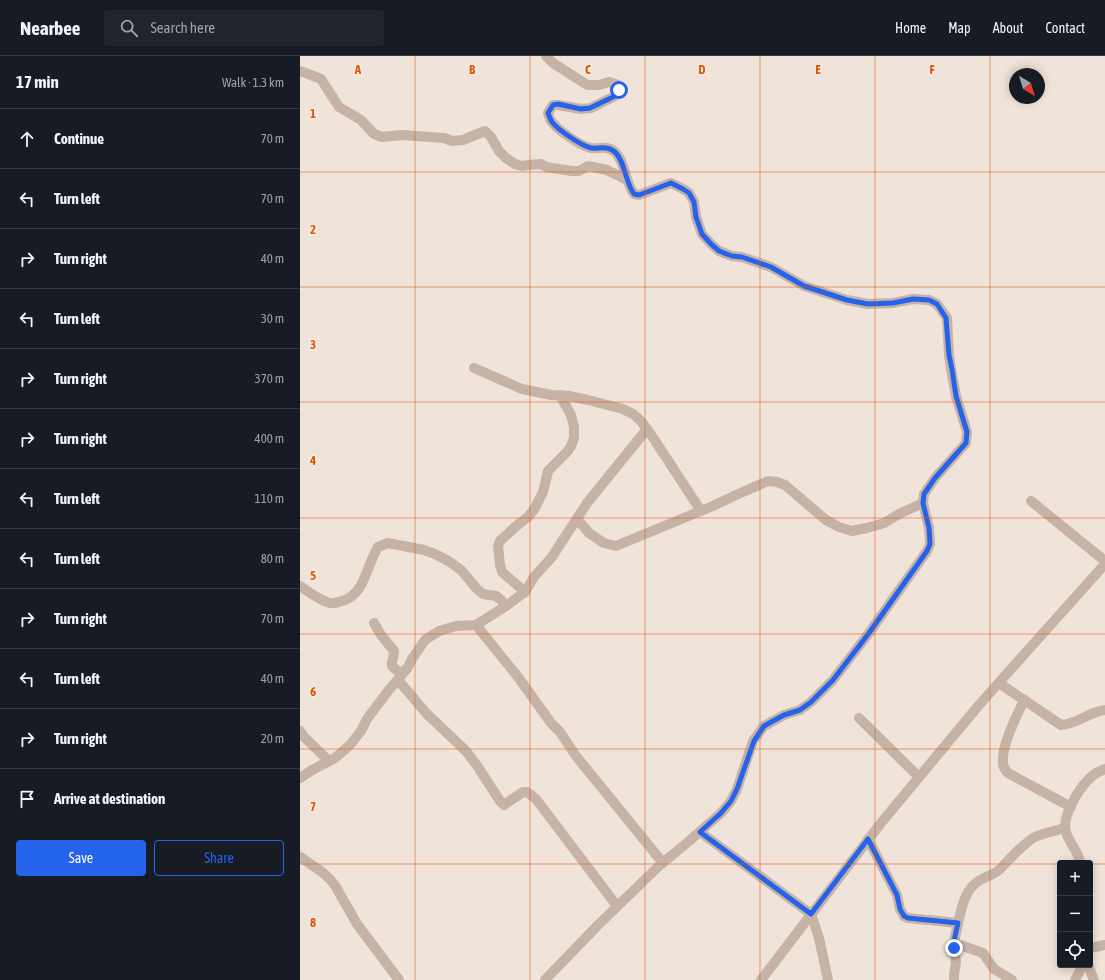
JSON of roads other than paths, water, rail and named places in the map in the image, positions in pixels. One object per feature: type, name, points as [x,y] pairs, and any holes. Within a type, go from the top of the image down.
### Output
[{"type":"street","points":[[545,980],[617,906],[663,863],[703,834],[731,801],[737,789],[754,741],[764,726],[784,715],[800,710],[811,702],[833,680],[869,633],[927,551],[930,544],[929,528],[923,503],[924,494],[935,478],[962,449],[967,438],[967,432],[956,396],[949,355],[946,318],[937,304],[929,300],[913,299],[893,303],[868,304],[838,297],[804,286],[771,267],[719,251],[702,234],[696,217],[694,202],[689,193],[671,183],[639,195],[634,194],[627,180],[620,159],[616,153],[610,148],[593,148],[586,146],[558,128],[552,122],[548,113],[553,105],[558,104],[581,109],[590,108],[615,96],[619,90],[616,84],[609,82],[599,85],[584,84],[553,63],[546,56]]},
{"type":"street","points":[[300,71],[321,79],[339,107],[361,120],[374,134],[382,136],[402,135],[463,140],[485,131],[491,137],[499,151],[515,164],[522,166],[541,164],[546,167],[572,171],[588,166],[607,170],[627,180]]},
{"type":"street","points":[[474,368],[522,389],[588,400],[623,409],[633,414],[647,429],[701,511]]},
{"type":"street","points":[[524,592],[502,572],[498,546],[500,542],[529,516],[535,508],[543,492],[548,471],[571,446],[574,438],[574,426],[568,410],[560,396]]},
{"type":"street","points":[[300,778],[304,774],[335,758],[350,745],[361,731],[367,719],[408,667],[425,640],[439,631],[456,626],[476,625],[506,606],[524,592],[534,577],[552,557],[588,503],[647,429]]},
{"type":"street","points":[[577,519],[589,533],[604,543],[616,546],[701,511],[768,481],[786,485],[826,520],[839,527],[852,531],[884,523],[923,503]]},
{"type":"street","points":[[761,980],[868,839],[919,777],[979,705],[1105,562],[1031,501]]},
{"type":"street","points":[[300,586],[321,599],[331,603],[346,600],[360,586],[378,547],[388,543],[424,550],[450,562],[462,570],[477,589],[483,594],[496,596],[506,606]]},
{"type":"street","points":[[374,623],[381,635],[394,651],[391,663],[392,666],[428,714],[466,751],[500,801],[504,805],[523,792],[527,792],[536,799],[617,906]]},
{"type":"street","points":[[476,625],[551,723],[560,732],[576,756],[663,863]]},
{"type":"street","points":[[999,683],[1061,725],[1066,725],[1095,712],[1105,710]]},
{"type":"street","points":[[1024,700],[1007,740],[1004,750],[1003,765],[1008,773],[1071,808]]},
{"type":"street","points":[[859,718],[919,777]]},
{"type":"street","points":[[300,731],[304,737],[329,761]]},
{"type":"street","points":[[1080,860],[1070,842],[1065,828],[1065,823],[1083,785],[1093,775],[1105,769]]},
{"type":"street","points":[[954,980],[956,962],[954,943],[958,923],[965,896],[973,885],[992,876],[1016,852],[1034,838],[1065,828]]},
{"type":"street","points":[[703,834],[811,914],[819,938],[828,980]]},
{"type":"street","points":[[868,839],[897,895],[900,909],[904,916],[908,918],[958,923]]},
{"type":"street","points":[[300,857],[330,879],[357,924],[400,980]]},
{"type":"street","points":[[954,943],[983,953],[994,969],[1012,980]]},
{"type":"street","points":[[1093,947],[1105,945]]},
{"type":"street","points":[[1075,980],[1081,968]]},
{"type":"street","points":[[1089,968],[1094,980]]}]
